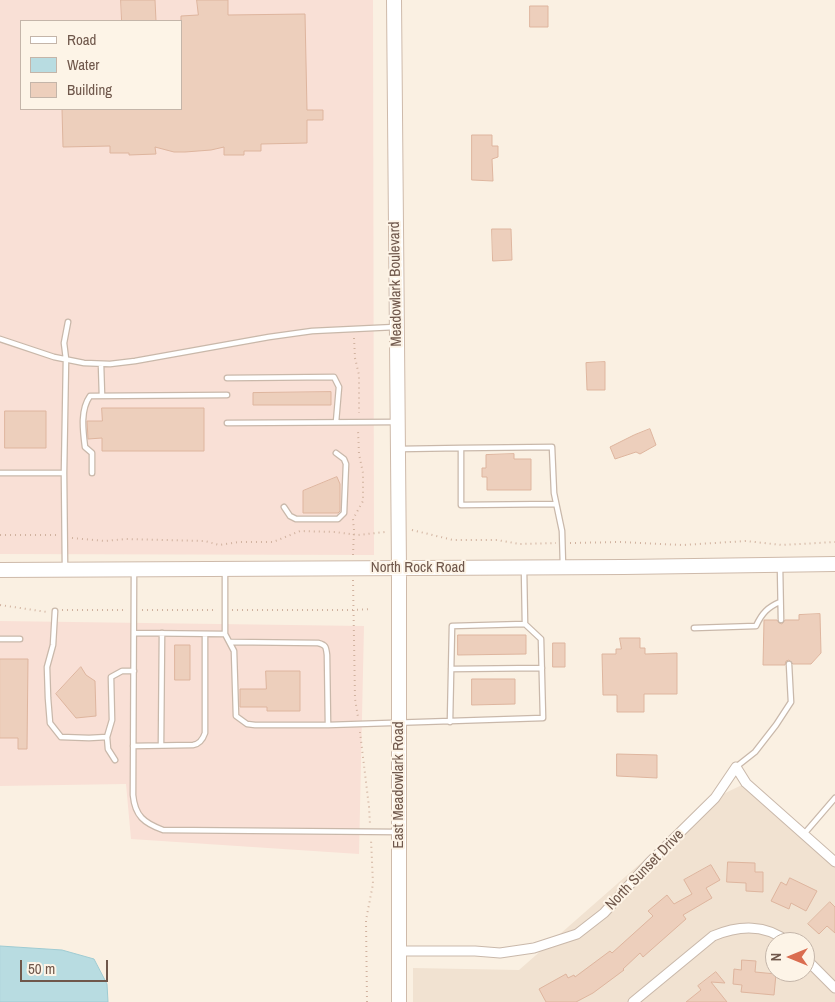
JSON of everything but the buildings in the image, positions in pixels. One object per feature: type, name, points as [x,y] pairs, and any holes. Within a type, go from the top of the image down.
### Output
[{"type":"main road","name":"Meadowlark Boulevard","points":[[394,0],[399,568]]},
{"type":"main road","name":"North Rock Road","points":[[0,570],[835,564]]},
{"type":"main road","name":"East Meadowlark Road","points":[[399,568],[399,1002]]},
{"type":"street","points":[[736,767],[746,783],[835,862]]},
{"type":"street","name":"North Sunset Drive","points":[[399,951],[475,951],[500,953],[534,948],[577,934],[604,913],[650,862],[715,798],[736,767]]},
{"type":"street","points":[[632,1002],[713,936],[726,930],[740,927],[770,932]]},
{"type":"street","points":[[815,968],[835,988]]},
{"type":"lane","points":[[66,570],[64,473],[66,360],[64,343],[68,322]]},
{"type":"lane","points":[[0,339],[66,360],[101,364],[135,361],[312,331],[397,327]]},
{"type":"lane","points":[[101,364],[102,396]]},
{"type":"lane","points":[[228,378],[334,377],[338,387],[336,422]]},
{"type":"lane","points":[[92,472],[92,452],[84,447],[85,403],[90,396],[227,395]]},
{"type":"lane","points":[[227,423],[398,422]]},
{"type":"lane","points":[[398,449],[552,447],[554,493],[562,531],[562,567]]},
{"type":"lane","points":[[461,448],[461,505],[556,504]]},
{"type":"lane","points":[[284,507],[290,516],[296,519],[338,519],[344,513],[346,464],[344,459],[336,453]]},
{"type":"lane","points":[[0,473],[64,473]]},
{"type":"lane","points":[[780,564],[781,620]]},
{"type":"lane","points":[[524,567],[525,624]]},
{"type":"lane","points":[[224,569],[225,634],[231,642],[235,661],[236,716],[240,720],[256,726],[450,722],[543,718],[541,639],[525,624],[452,626],[450,722]]},
{"type":"lane","points":[[134,570],[134,804],[141,818],[163,830],[399,832]]},
{"type":"lane","points":[[694,628],[756,626],[761,614],[770,606],[780,602]]},
{"type":"lane","points":[[55,611],[53,644],[47,667],[50,723],[61,737],[107,737]]},
{"type":"lane","points":[[134,633],[225,634]]},
{"type":"lane","points":[[161,745],[162,633]]},
{"type":"lane","points":[[133,746],[193,745],[203,739],[205,733],[205,634]]},
{"type":"lane","points":[[0,639],[20,639]]},
{"type":"lane","points":[[231,642],[318,642],[324,644],[327,655],[328,725]]},
{"type":"lane","points":[[736,767],[755,752],[791,702],[789,664]]},
{"type":"lane","points":[[451,669],[542,668]]},
{"type":"lane","points":[[115,760],[108,750],[107,737],[112,720],[111,677],[122,671],[134,671]]},
{"type":"lane","points":[[804,834],[835,798]]},
{"type":"path","points":[[354,338],[355,358],[359,375],[359,412]]},
{"type":"path","points":[[352,545],[354,535],[353,519],[363,501],[363,473],[359,454],[358,428]]},
{"type":"path","points":[[411,529],[453,540],[497,540],[520,544],[620,542],[683,545],[746,541],[782,545],[835,542]]},
{"type":"path","points":[[76,539],[105,541],[126,539],[205,541],[219,545],[239,542],[273,542],[300,531],[374,535]]},
{"type":"path","points":[[0,535],[48,535]]},
{"type":"path","points":[[352,593],[354,610],[355,699],[369,807],[373,884],[366,920],[367,1002]]},
{"type":"path","points":[[0,605],[44,612],[371,609]]},
{"type":"shaded area","points":[[0,0],[373,0],[374,555],[0,554]]},
{"type":"shaded area","points":[[0,621],[364,626],[359,854],[131,839],[126,784],[0,786]]},
{"type":"shaded area","points":[[746,783],[835,865],[835,1002],[413,1002],[413,968],[519,970],[715,798]]},
{"type":"water","points":[[0,946],[62,950],[94,959],[107,984],[108,1002],[0,1002]]}]
